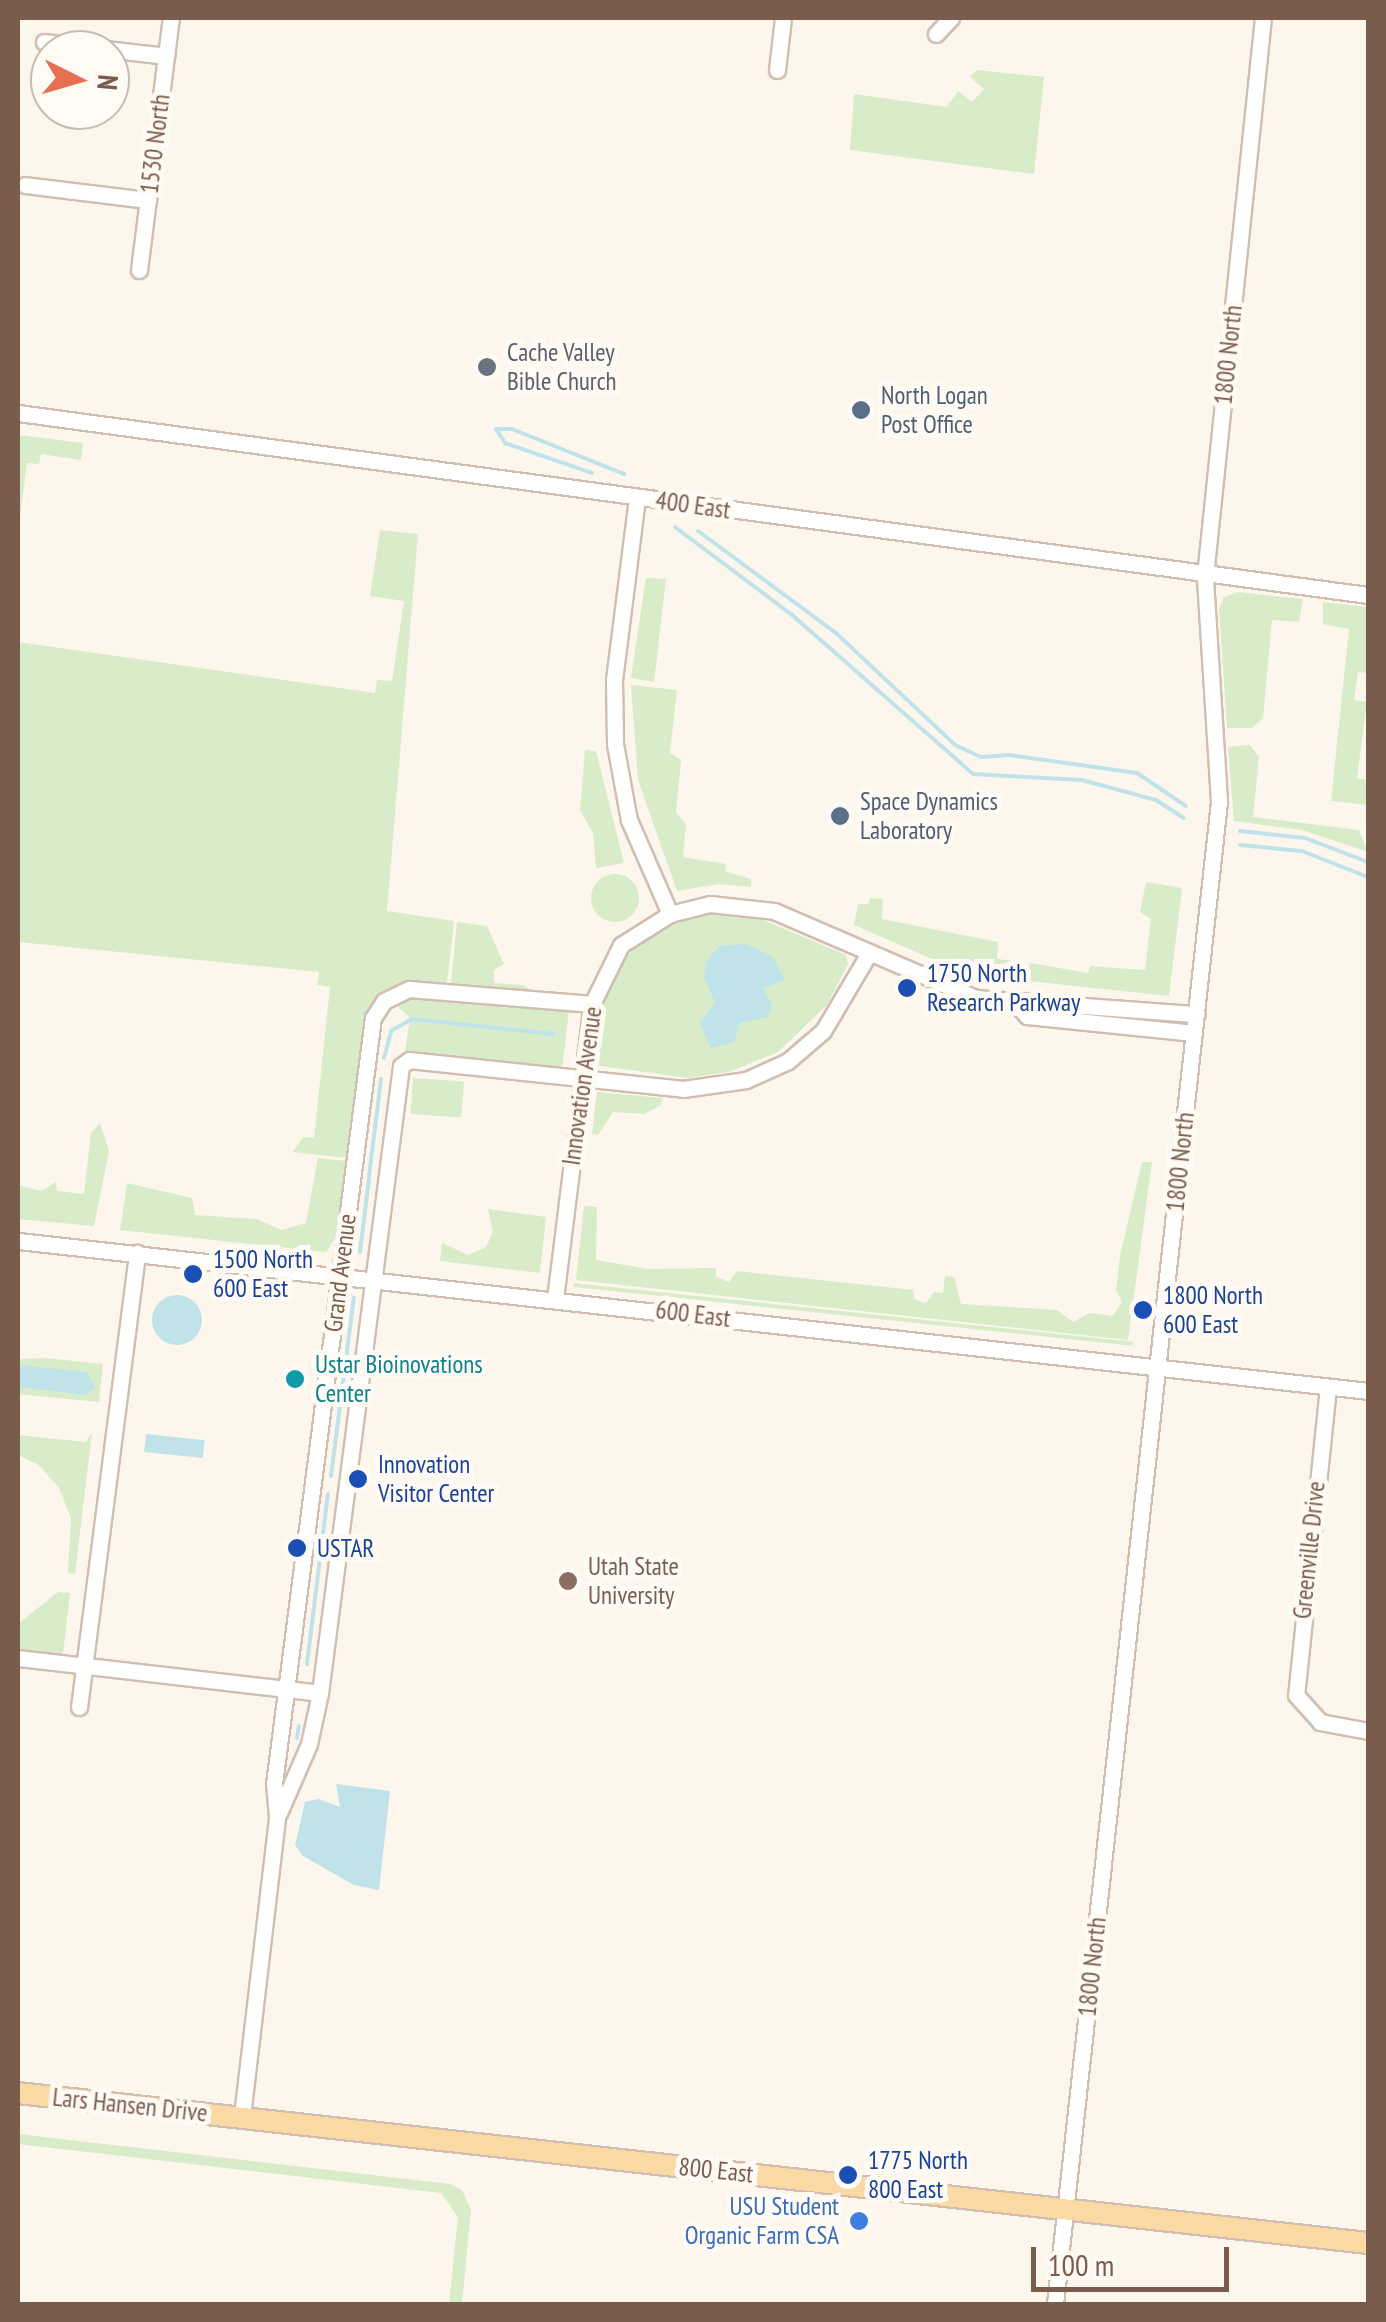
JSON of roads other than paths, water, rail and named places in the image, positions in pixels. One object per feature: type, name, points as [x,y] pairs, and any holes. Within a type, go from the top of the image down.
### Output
[{"type":"main road","name":"Lars Hansen Drive","points":[[18,2093],[242,2116]]},
{"type":"main road","name":"800 East","points":[[242,2116],[1368,2243]]},
{"type":"street","name":"1530 North","points":[[140,270],[171,18]]},
{"type":"street","points":[[777,70],[783,18]]},
{"type":"street","points":[[936,34],[951,18]]},
{"type":"street","name":"1800 North","points":[[1055,2304],[1219,800],[1205,576],[1263,18]]},
{"type":"street","points":[[130,52],[166,56]]},
{"type":"street","points":[[25,185],[148,200]]},
{"type":"street","name":"400 East","points":[[18,413],[1368,596]]},
{"type":"street","points":[[637,498],[614,679],[615,744],[629,820],[670,914],[710,904],[774,910],[952,990],[1015,1003],[1033,998],[1196,1014]]},
{"type":"street","name":"Innovation Avenue","points":[[555,1298],[592,1004],[621,946],[670,914]]},
{"type":"street","points":[[581,1080],[683,1089],[746,1080],[788,1061],[822,1031],[868,955]]},
{"type":"street","name":"Grand Avenue","points":[[242,2116],[277,1817],[274,1784],[371,1032],[384,1001],[418,988],[592,1004]]},
{"type":"street","points":[[1015,1003],[1027,1016],[1194,1033]]},
{"type":"street","name":"Grand Avenue","points":[[277,1817],[310,1744],[320,1693],[372,1279],[404,1062],[581,1080]]},
{"type":"street","name":"600 East","points":[[18,1240],[1368,1392]]},
{"type":"street","points":[[79,1706],[137,1253]]},
{"type":"street","name":"Greenville Drive","points":[[1328,1387],[1295,1674],[1306,1711],[1337,1728],[1368,1732]]},
{"type":"street","points":[[18,1658],[320,1693]]},
{"type":"water","points":[[746,944],[772,956],[785,980],[763,988],[772,1005],[768,1017],[739,1023],[735,1042],[711,1048],[699,1023],[715,1003],[704,977],[706,962],[719,946]]},
{"type":"water","points":[[177,1295],[194,1303],[202,1320],[194,1337],[177,1345],[160,1337],[152,1320],[160,1303]]},
{"type":"water","points":[[18,1365],[87,1372],[95,1388],[86,1395],[18,1387]]},
{"type":"water","points":[[146,1434],[205,1440],[203,1458],[144,1452]]},
{"type":"water","points":[[336,1784],[390,1791],[379,1890],[354,1885],[303,1856],[295,1845],[305,1802],[318,1799],[340,1807]]},
{"type":"waterway","points":[[496,429],[512,429],[624,474]]},
{"type":"waterway","points":[[496,429],[505,443],[592,473]]},
{"type":"waterway","points":[[675,527],[791,614],[973,774],[1082,780],[1156,800],[1184,818]]},
{"type":"waterway","points":[[698,531],[837,634],[955,745],[981,757],[1009,755],[1137,773],[1186,806]]},
{"type":"waterway","points":[[1240,831],[1305,838],[1368,862]]},
{"type":"waterway","points":[[1240,845],[1302,851],[1368,877]]},
{"type":"waterway","points":[[384,1058],[391,1031],[412,1019],[553,1034]]},
{"type":"waterway","points":[[369,1176],[381,1079]]},
{"type":"waterway","points":[[360,1252],[369,1179]]},
{"type":"waterway","points":[[331,1476],[354,1297]]},
{"type":"waterway","points":[[307,1664],[328,1494]]},
{"type":"waterway","points":[[297,1738],[299,1726]]},
{"type":"place","name":"Cache Valley Bible Church","points":[[487,367]]},
{"type":"place","name":"North Logan Post Office","points":[[861,410]]},
{"type":"place","name":"Space Dynamics Laboratory","points":[[840,816]]},
{"type":"place","name":"1750 North Research Parkway","points":[[907,988]]},
{"type":"place","name":"1500 North 600 East","points":[[193,1274]]},
{"type":"place","name":"1800 North 600 East","points":[[1143,1310]]},
{"type":"place","name":"Ustar Bioinovations Center","points":[[295,1379]]},
{"type":"place","name":"Innovation Visitor Center","points":[[358,1479]]},
{"type":"place","name":"USTAR","points":[[297,1548]]},
{"type":"place","name":"Utah State University","points":[[568,1581]]},
{"type":"place","name":"1775 North 800 East","points":[[848,2175]]},
{"type":"place","name":"USU Student Organic Farm CSA","points":[[859,2221]]}]
